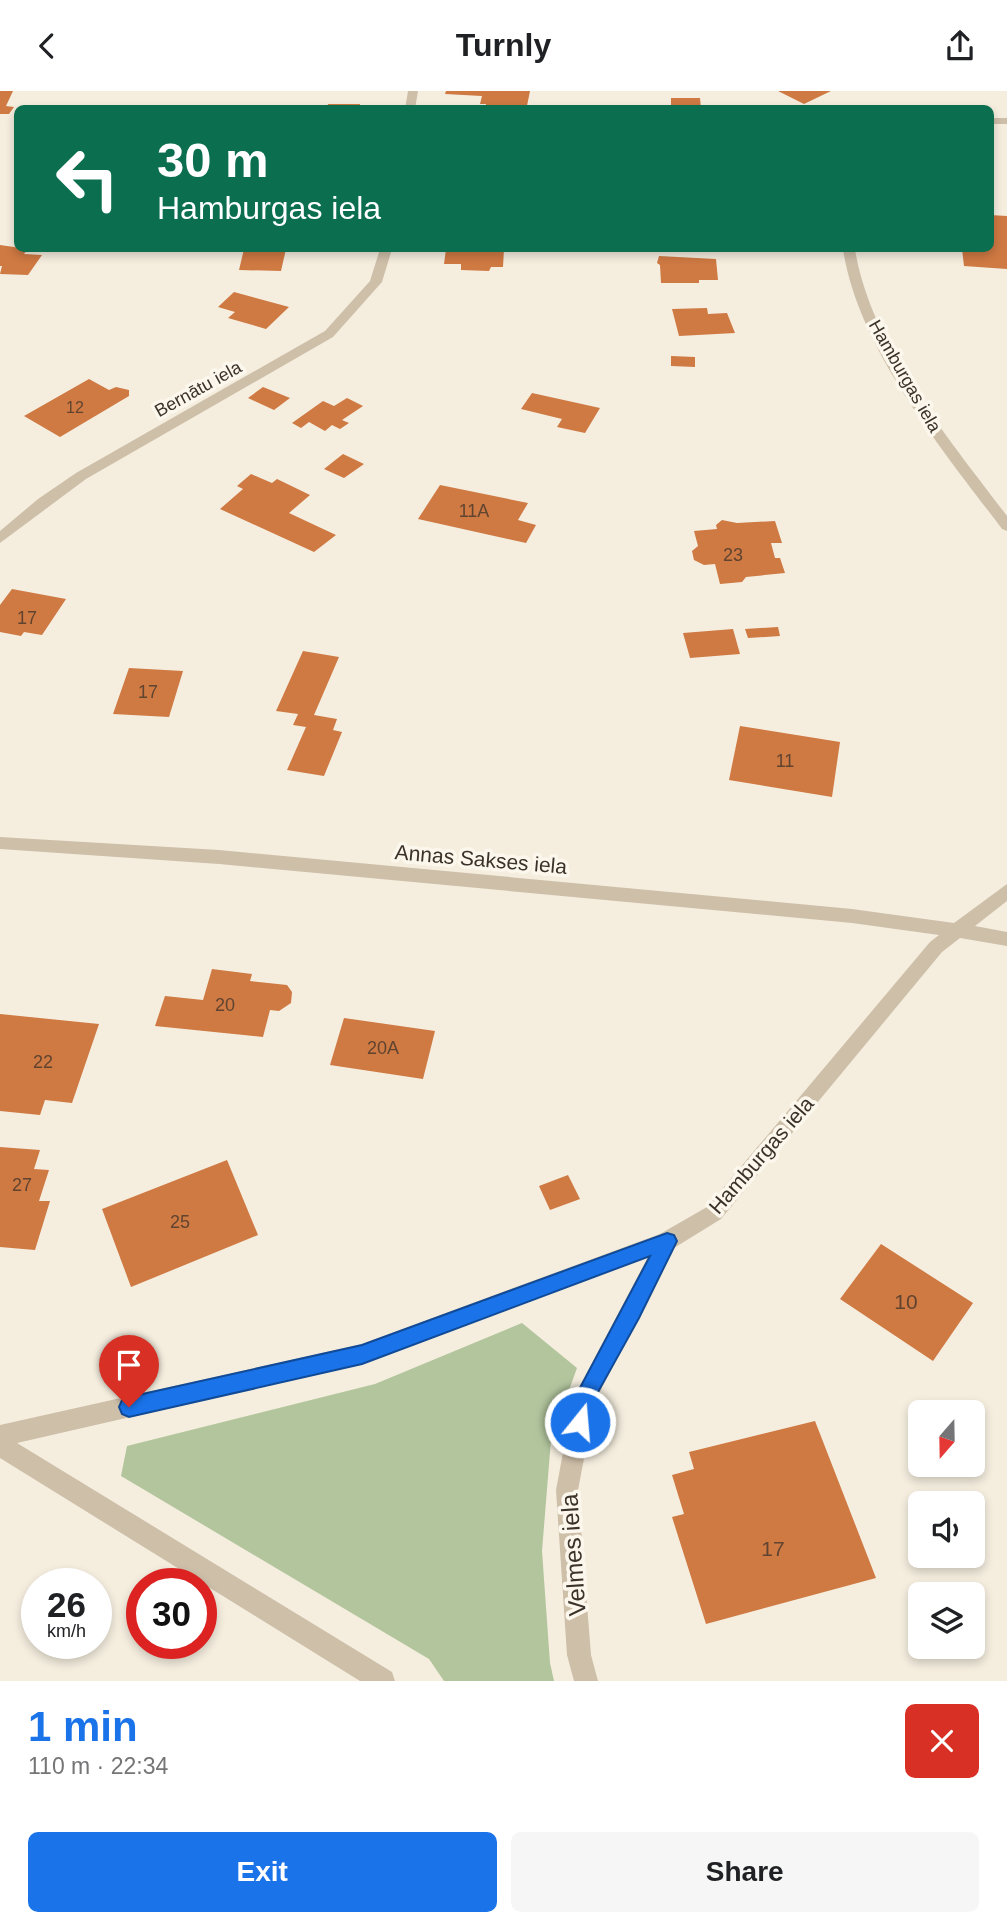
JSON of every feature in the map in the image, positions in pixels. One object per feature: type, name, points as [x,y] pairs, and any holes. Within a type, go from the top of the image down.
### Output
[{"type":"street","name":"Bernātu iela","points":[[0,538],[43,502],[80,476],[330,334],[376,282],[385,252]]},
{"type":"street","name":"Hamburgas iela","points":[[850,252],[873,326],[899,374],[927,421],[1007,526]]},
{"type":"street","name":"Annas Sakses iela","points":[[0,843],[219,857],[852,916],[1007,939]]},
{"type":"street","name":"Hamburgas iela","points":[[0,1436],[362,1354],[667,1241],[714,1213],[936,947],[1007,891]]},
{"type":"street","name":"Velmes iela","points":[[586,1681],[579,1655],[567,1490],[584,1399],[667,1241]]},
{"type":"street","points":[[0,1444],[383,1681]]},
{"type":"green space","points":[[522,1323],[577,1368],[551,1440],[542,1551],[550,1663],[554,1681],[444,1681],[429,1659],[121,1476],[127,1446],[375,1384]]},
{"type":"building","points":[[0,91],[13,91],[6,106],[14,107],[9,114],[0,114]]},
{"type":"building","points":[[446,91],[530,91],[527,105],[486,105],[480,104],[482,96],[445,94]]},
{"type":"building","points":[[778,91],[831,91],[804,104]]},
{"type":"building","points":[[671,98],[700,98],[701,105],[671,105]]},
{"type":"building","points":[[328,104],[360,104],[360,105]]},
{"type":"building","points":[[994,215],[1007,216],[1007,269],[964,266],[962,252],[994,252]]},
{"type":"building","points":[[0,245],[14,247],[14,252],[42,255],[28,275],[0,274]]},
{"type":"building","points":[[243,252],[285,252],[281,271],[239,270]]},
{"type":"building","points":[[446,252],[504,252],[503,267],[491,267],[489,271],[461,270],[461,264],[444,264]]},
{"type":"building","points":[[659,256],[716,259],[718,280],[661,283],[660,265],[657,263]]},
{"type":"building","points":[[234,292],[289,307],[266,329],[228,318],[235,312],[218,307]]},
{"type":"building","points":[[707,308],[708,314],[727,313],[735,333],[679,336],[672,309]]},
{"type":"building","points":[[671,356],[695,357],[695,367],[671,366]]},
{"type":"building","points":[[89,379],[109,390],[116,387],[129,390],[129,396],[60,437],[24,416]]},
{"type":"building","points":[[263,387],[290,398],[274,410],[248,398]]},
{"type":"building","points":[[532,393],[600,408],[585,433],[557,427],[562,419],[521,409]]},
{"type":"building","points":[[347,398],[363,406],[342,420],[349,423],[340,429],[332,425],[325,431],[309,422],[301,428],[292,423],[323,401],[334,406]]},
{"type":"building","points":[[343,454],[364,464],[344,478],[324,469]]},
{"type":"building","points":[[251,474],[272,483],[277,479],[310,495],[289,513],[336,535],[314,552],[220,509],[243,489],[237,486]]},
{"type":"building","points":[[440,485],[528,503],[518,520],[536,525],[526,543],[418,519]]},
{"type":"building","points":[[722,520],[737,523],[775,521],[782,543],[771,543],[775,558],[780,558],[785,573],[746,577],[742,582],[720,584],[715,564],[704,565],[694,560],[692,551],[698,546],[694,531],[717,529],[716,525]]},
{"type":"building","points":[[12,589],[66,599],[42,635],[24,632],[21,636],[0,632],[0,605]]},
{"type":"building","points":[[778,627],[780,636],[748,638],[745,629]]},
{"type":"building","points":[[733,629],[740,654],[690,658],[683,633]]},
{"type":"building","points":[[303,651],[339,657],[314,715],[337,719],[333,730],[342,732],[324,776],[287,770],[306,727],[293,725],[298,714],[276,711]]},
{"type":"building","points":[[129,668],[183,671],[169,717],[113,714]]},
{"type":"building","points":[[740,726],[840,742],[832,797],[729,780]]},
{"type":"building","points":[[212,969],[252,974],[250,981],[287,985],[292,992],[291,1003],[279,1011],[270,1010],[263,1037],[155,1026],[165,996],[203,1000]]},
{"type":"building","points":[[0,1014],[99,1024],[72,1103],[45,1100],[40,1115],[0,1111]]},
{"type":"building","points":[[344,1018],[435,1031],[423,1079],[330,1065]]},
{"type":"building","points":[[0,1147],[40,1150],[34,1169],[49,1170],[39,1201],[50,1201],[35,1250],[0,1247]]},
{"type":"building","points":[[227,1160],[258,1235],[131,1287],[102,1209]]},
{"type":"building","points":[[568,1175],[580,1199],[550,1210],[539,1186]]},
{"type":"building","points":[[881,1244],[973,1303],[933,1361],[840,1299]]},
{"type":"building","points":[[815,1421],[876,1578],[706,1624],[672,1517],[684,1514],[672,1475],[694,1469],[689,1452]]},
{"type":"route","points":[[129,1407],[362,1354],[667,1241],[584,1399],[580,1422]]}]
